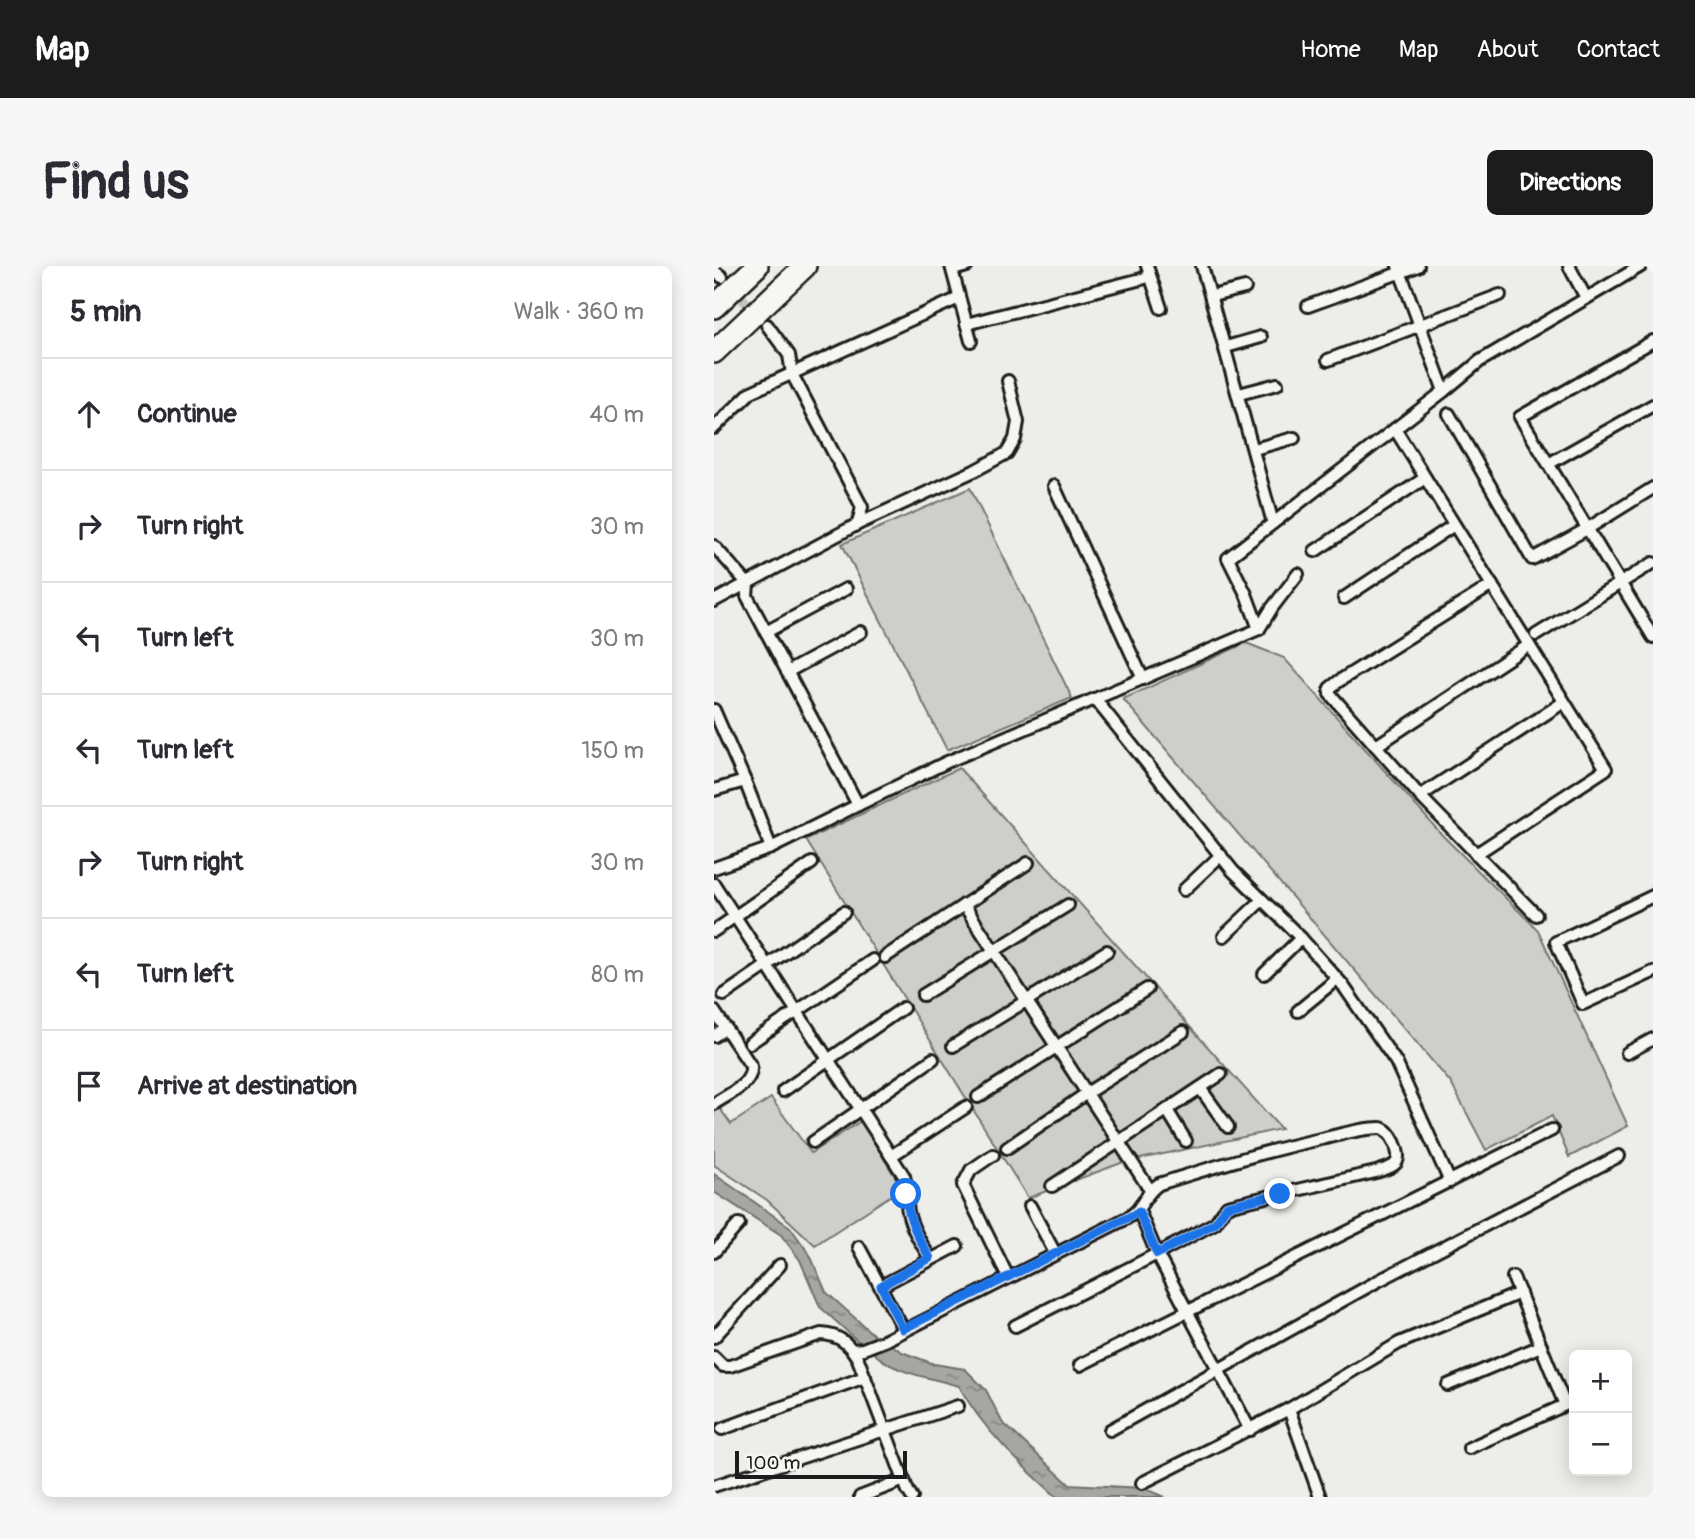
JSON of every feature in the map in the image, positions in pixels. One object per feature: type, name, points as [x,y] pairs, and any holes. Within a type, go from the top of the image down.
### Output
[{"type":"highway","points":[[714,307],[757,266]]},
{"type":"highway","points":[[714,352],[806,266]]},
{"type":"street","points":[[967,266],[952,268],[971,341]]},
{"type":"street","points":[[1202,266],[1273,523]]},
{"type":"street","points":[[1308,306],[1399,270],[1418,266]]},
{"type":"street","points":[[1569,266],[1586,298]]},
{"type":"street","points":[[1259,629],[1228,558],[1480,361],[1641,266]]},
{"type":"street","points":[[1399,270],[1444,391]]},
{"type":"street","points":[[965,324],[1148,272],[1161,308]]},
{"type":"street","points":[[1212,296],[1245,288]]},
{"type":"street","points":[[1328,360],[1500,295]]},
{"type":"street","points":[[714,428],[751,392],[959,298]]},
{"type":"street","points":[[767,325],[789,355],[792,374],[862,507],[858,524]]},
{"type":"street","points":[[1226,347],[1261,337]]},
{"type":"street","points":[[1652,633],[1520,417],[1653,341]]},
{"type":"street","points":[[714,601],[858,524],[1007,453],[1015,439],[1018,422],[1008,381]]},
{"type":"street","points":[[1239,394],[1277,384]]},
{"type":"street","points":[[1550,463],[1653,405]]},
{"type":"street","points":[[1450,414],[1532,559],[1653,488]]},
{"type":"street","points":[[1395,429],[1492,585],[1532,640],[1564,702],[1606,769],[1476,854]]},
{"type":"street","points":[[1254,449],[1294,438]]},
{"type":"street","points":[[1315,551],[1425,478]]},
{"type":"street","points":[[1054,486],[1143,678]]},
{"type":"street","points":[[1344,598],[1454,525]]},
{"type":"street","points":[[714,546],[748,584],[747,596],[858,805]]},
{"type":"street","points":[[1376,746],[1532,640],[1653,563]]},
{"type":"street","points":[[714,868],[771,848],[947,762],[1259,629],[1298,574]]},
{"type":"street","points":[[1492,585],[1330,688],[1330,694],[1420,796],[1536,915]]},
{"type":"street","points":[[766,632],[846,589]]},
{"type":"street","points":[[788,672],[861,632]]},
{"type":"street","points":[[1095,699],[1221,855],[1337,979],[1396,1062],[1450,1182]]},
{"type":"street","points":[[1420,796],[1564,702]]},
{"type":"street","points":[[715,716],[745,780],[771,848]]},
{"type":"street","points":[[714,790],[745,780]]},
{"type":"street","points":[[1184,890],[1221,855]]},
{"type":"street","points":[[714,931],[812,863]]},
{"type":"street","points":[[884,957],[1028,863]]},
{"type":"street","points":[[714,884],[718,899],[735,916],[904,1176],[908,1214],[930,1258]]},
{"type":"street","points":[[1653,896],[1556,942],[1583,1004],[1653,972]]},
{"type":"street","points":[[1224,936],[1262,900]]},
{"type":"street","points":[[964,905],[1150,1190]]},
{"type":"street","points":[[923,995],[1068,905]]},
{"type":"street","points":[[724,995],[844,912]]},
{"type":"street","points":[[1264,974],[1301,938]]},
{"type":"street","points":[[953,1046],[1107,951]]},
{"type":"street","points":[[750,1043],[873,960]]},
{"type":"street","points":[[1298,1011],[1337,979]]},
{"type":"street","points":[[978,1097],[1147,989]]},
{"type":"street","points":[[783,1091],[903,1008]]},
{"type":"street","points":[[714,1011],[751,1066],[749,1079],[714,1104]]},
{"type":"street","points":[[714,1036],[726,1028]]},
{"type":"street","points":[[1007,1148],[1183,1032]]},
{"type":"street","points":[[1627,1053],[1653,1039]]},
{"type":"street","points":[[813,1142],[933,1059]]},
{"type":"street","points":[[1052,1186],[1221,1074]]},
{"type":"street","points":[[1200,1088],[1228,1126]]},
{"type":"street","points":[[891,1156],[966,1107]]},
{"type":"street","points":[[1167,1110],[1186,1141]]},
{"type":"street","points":[[858,1349],[886,1339],[1139,1212],[1150,1190],[1159,1184],[1254,1154],[1361,1130],[1383,1128],[1388,1131],[1398,1158],[1391,1166],[1376,1172],[1227,1206],[1215,1223],[1015,1326]]},
{"type":"street","points":[[1080,1365],[1552,1130]]},
{"type":"street","points":[[993,1155],[971,1170],[963,1185],[1008,1277]]},
{"type":"street","points":[[1110,1430],[1378,1281],[1619,1156]]},
{"type":"street","points":[[1030,1206],[1055,1253]]},
{"type":"street","points":[[1139,1212],[1157,1254],[1250,1430]]},
{"type":"street","points":[[714,1252],[739,1224]]},
{"type":"street","points":[[881,1286],[957,1246]]},
{"type":"street","points":[[859,1247],[903,1329]]},
{"type":"street","points":[[714,1337],[780,1265]]},
{"type":"street","points":[[1469,1448],[1565,1405],[1513,1277]]},
{"type":"street","points":[[1142,1483],[1289,1409],[1399,1343],[1521,1293]]},
{"type":"street","points":[[714,1357],[723,1366],[730,1366],[821,1334],[834,1335],[858,1349],[865,1377],[912,1497]]},
{"type":"street","points":[[1448,1385],[1541,1346]]},
{"type":"street","points":[[722,1429],[865,1377]]},
{"type":"street","points":[[714,1486],[958,1406]]},
{"type":"street","points":[[1289,1409],[1320,1497]]},
{"type":"street","points":[[860,1497],[904,1480]]},
{"type":"shaded area","points":[[970,488],[1072,698],[947,750],[842,544]]},
{"type":"shaded area","points":[[1246,643],[1284,658],[1443,836],[1538,930],[1628,1126],[1569,1157],[1552,1116],[1486,1150],[1451,1083],[1123,699]]},
{"type":"shaded area","points":[[959,768],[1281,1129],[1121,1163],[1028,1198],[806,840]]},
{"type":"shaded area","points":[[771,1098],[811,1153],[861,1121],[902,1188],[815,1245],[767,1200],[714,1165],[714,1109],[718,1106],[731,1124]]},
{"type":"water","points":[[714,1174],[790,1227],[810,1255],[826,1292],[876,1337],[861,1344],[820,1307],[800,1260],[781,1235],[714,1192]]},
{"type":"water","points":[[887,1342],[902,1352],[934,1364],[965,1369],[986,1390],[1002,1422],[1069,1484],[1144,1488],[1165,1497],[1057,1497],[991,1432],[959,1386],[901,1370],[872,1351]]},
{"type":"tunnel","points":[[731,287],[767,325]]},
{"type":"route","points":[[906,1194],[908,1214],[930,1258],[881,1286],[903,1329],[1139,1212],[1157,1254],[1215,1223],[1227,1206],[1280,1194]]}]
